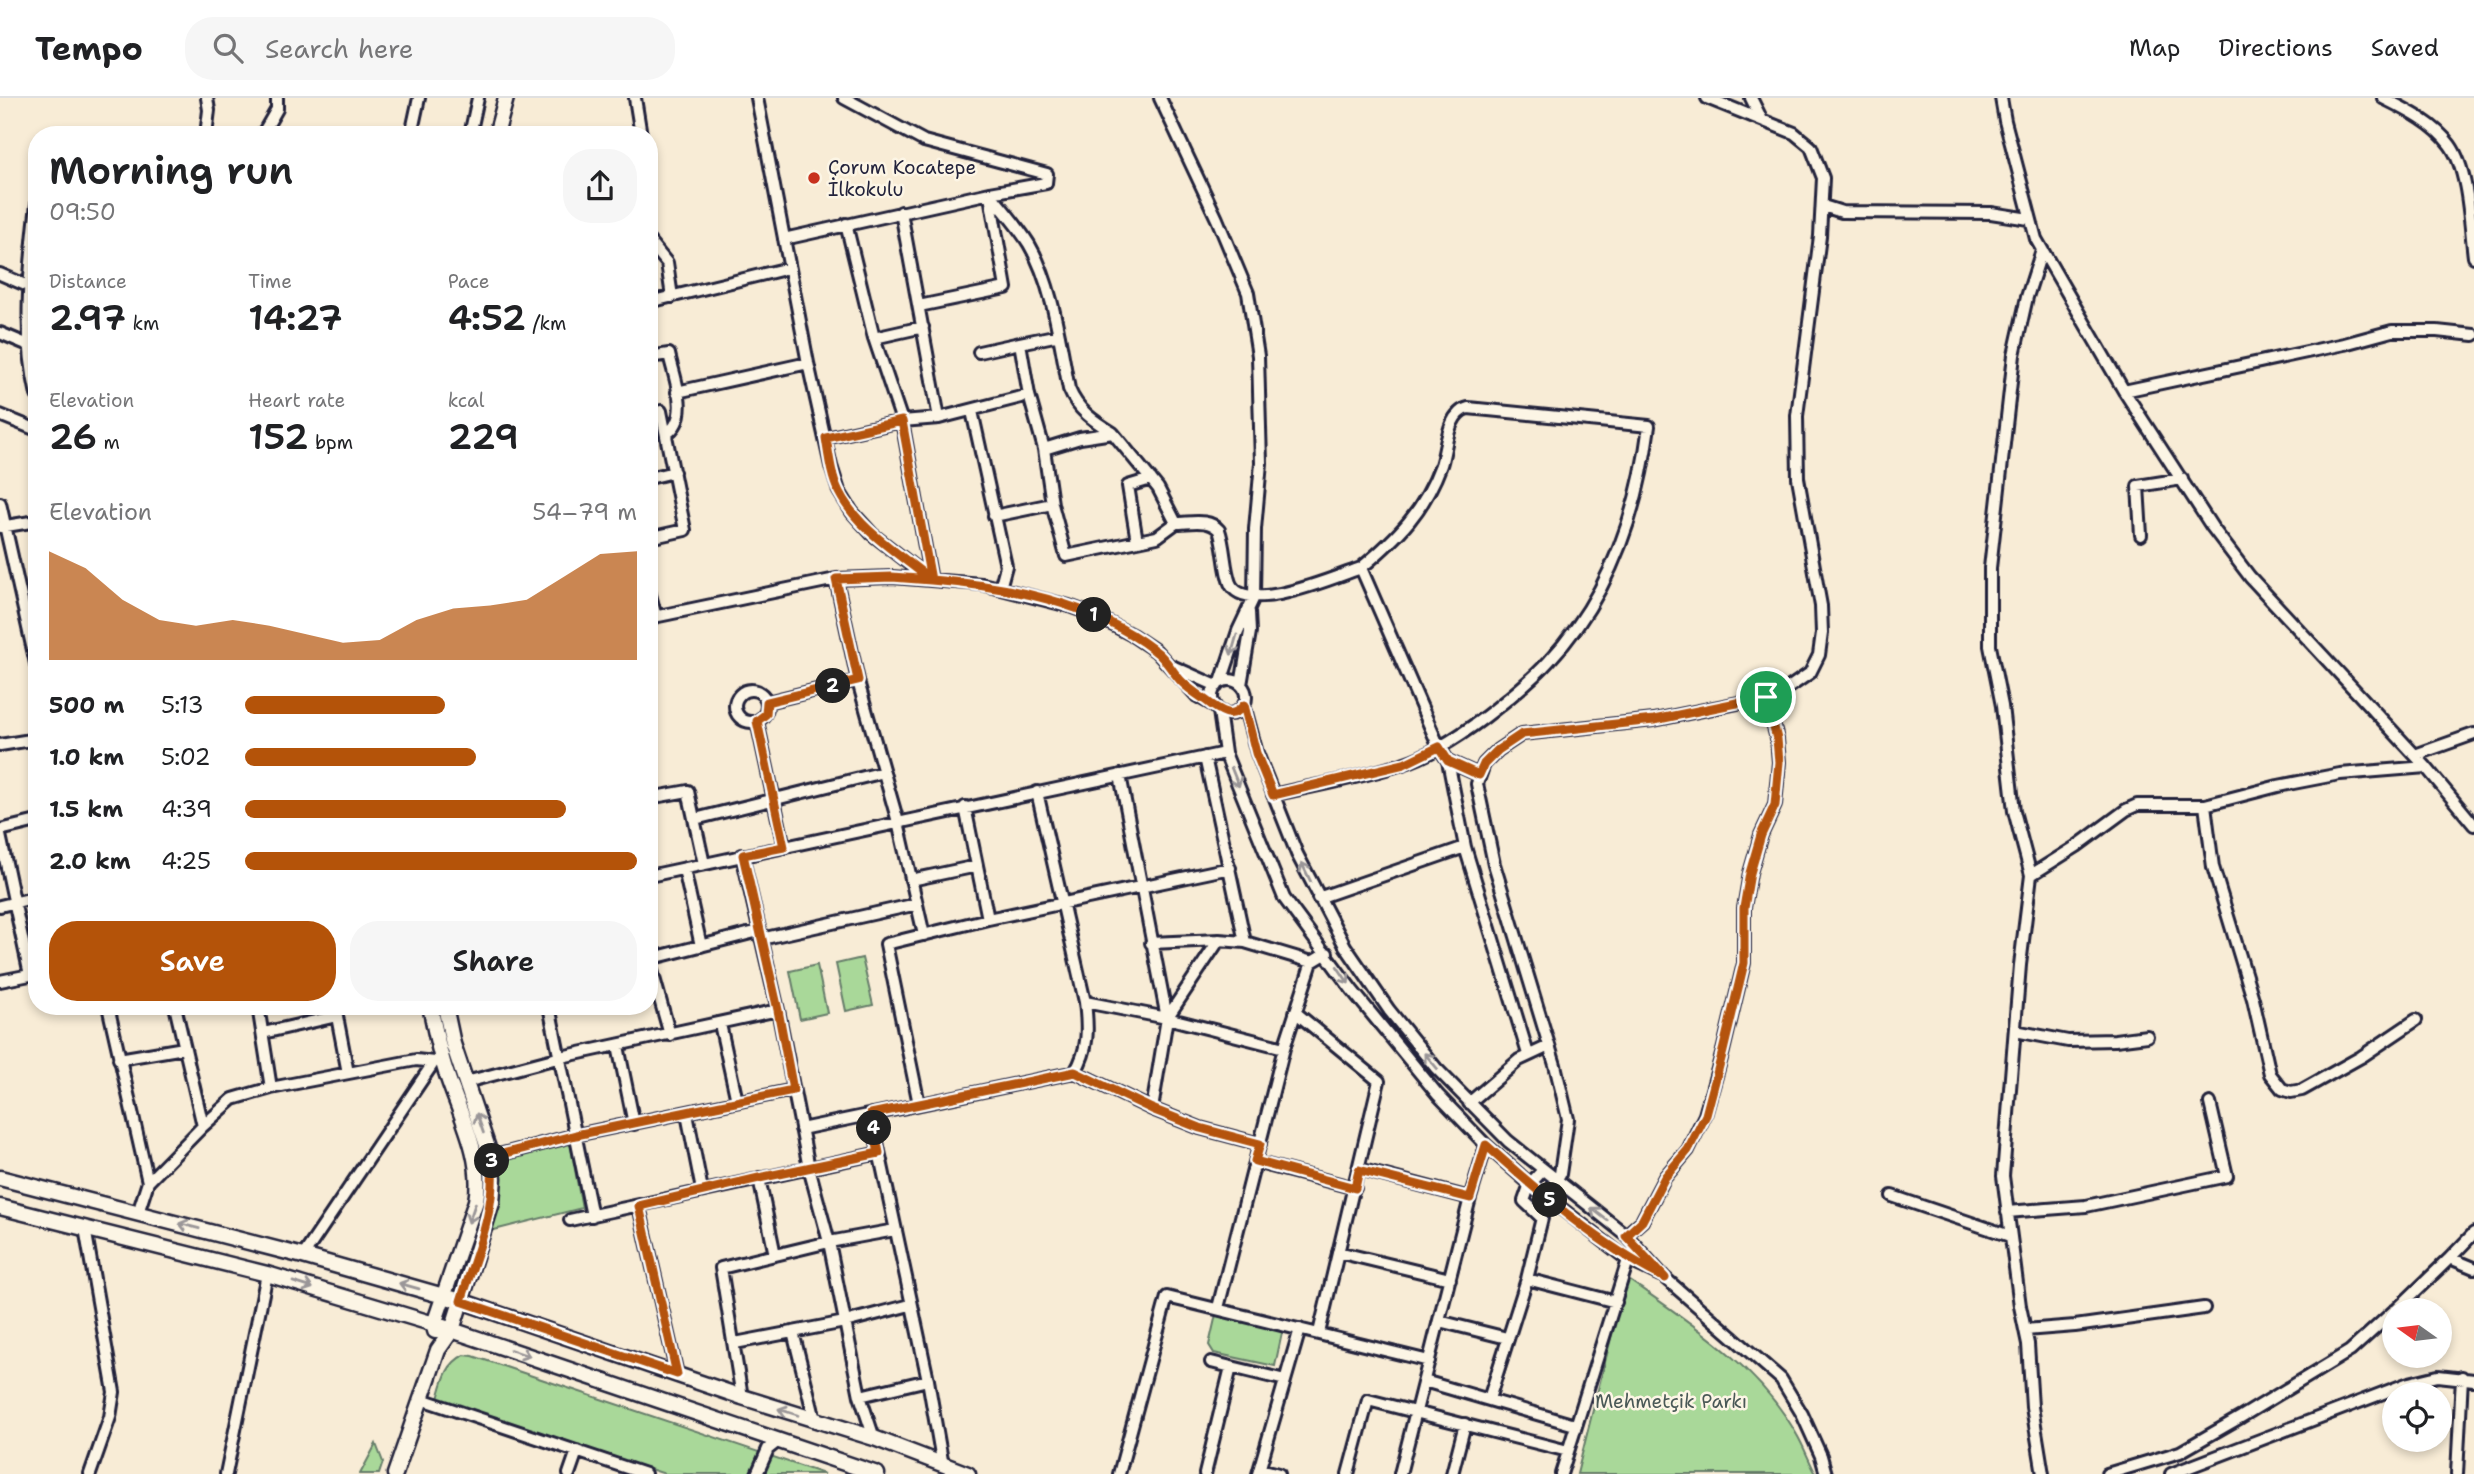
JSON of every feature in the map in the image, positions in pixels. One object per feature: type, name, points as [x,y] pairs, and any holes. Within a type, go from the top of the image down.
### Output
[{"type":"street","points":[[207,126],[208,98]]},
{"type":"street","points":[[267,126],[276,109],[278,98]]},
{"type":"street","points":[[413,126],[419,98]]},
{"type":"street","points":[[472,126],[478,98]]},
{"type":"street","points":[[498,126],[506,98]]},
{"type":"street","points":[[635,98],[640,126]]},
{"type":"street","points":[[757,98],[808,363],[839,491],[852,512],[872,534],[931,580]]},
{"type":"street","points":[[1160,98],[1248,292],[1258,356],[1261,463],[1255,529],[1254,597],[1238,631],[1219,684],[1212,695],[1226,753],[1284,898],[1397,1047],[1463,1123],[1545,1196],[1628,1259],[1665,1278]]},
{"type":"street","points":[[1545,1196],[1557,1181],[1566,1150],[1568,1119],[1494,864],[1477,783],[1484,764],[1498,750],[1522,734],[1654,720],[1778,695],[1810,673],[1819,655],[1822,633],[1821,606],[1798,478],[1797,416],[1823,206],[1823,178],[1811,147],[1794,133],[1707,98]]},
{"type":"street","points":[[1751,98],[1762,120]]},
{"type":"street","points":[[2001,98],[2029,219],[2042,250],[2124,391],[2212,527],[2250,577],[2426,767],[2474,825]]},
{"type":"street","points":[[2383,98],[2411,112],[2451,146],[2459,165],[2465,193],[2474,257]]},
{"type":"street","points":[[784,239],[990,192],[1046,183],[1047,174],[924,141],[851,100]]},
{"type":"street","points":[[990,192],[1029,245],[1041,273],[1059,335],[1072,398],[1084,413],[1113,433],[1152,479],[1176,523]]},
{"type":"street","points":[[919,306],[1006,288],[990,192]]},
{"type":"street","points":[[1823,206],[1850,213],[1991,213],[2029,219]]},
{"type":"street","points":[[901,212],[939,418]]},
{"type":"street","points":[[846,224],[874,338],[902,421],[931,580]]},
{"type":"street","points":[[2042,250],[2027,296],[2014,355],[1990,568],[1990,646],[2002,706],[2014,811],[2031,876],[2020,965],[2003,1176],[2028,1344],[2032,1408],[2043,1474]]},
{"type":"street","points":[[658,253],[667,263],[672,297]]},
{"type":"street","points":[[658,300],[789,268]]},
{"type":"street","points":[[0,274],[28,286]]},
{"type":"street","points":[[874,338],[923,327]]},
{"type":"street","points":[[2124,391],[2344,344],[2392,331],[2437,331],[2474,335]]},
{"type":"street","points":[[0,333],[28,345]]},
{"type":"street","points":[[979,352],[1059,335]]},
{"type":"street","points":[[1020,343],[1029,395],[1044,449],[1052,504],[1066,556],[1157,537],[1176,523],[1214,524],[1223,542],[1231,584],[1238,592],[1254,597],[1302,589],[1361,568],[1392,542],[1418,511],[1438,474],[1454,417],[1461,410],[1468,408],[1649,425],[1644,466],[1613,563],[1588,610],[1563,645],[1533,677],[1479,721],[1439,747],[1404,764],[1273,795]]},
{"type":"street","points":[[658,356],[669,354],[680,417],[676,426],[666,434]]},
{"type":"street","points":[[677,392],[808,363]]},
{"type":"street","points":[[826,438],[902,421],[939,418],[1029,395]]},
{"type":"street","points":[[658,412],[661,411],[685,530],[658,536]]},
{"type":"street","points":[[972,411],[1006,566],[1000,588]]},
{"type":"street","points":[[0,415],[28,426]]},
{"type":"street","points":[[1044,449],[1080,438],[1113,433]]},
{"type":"street","points":[[658,476],[674,472]]},
{"type":"street","points":[[1138,541],[1128,486],[1152,479]]},
{"type":"street","points":[[2141,536],[2138,486],[2182,479]]},
{"type":"street","points":[[0,503],[3,527],[28,617]]},
{"type":"street","points":[[994,516],[1052,504]]},
{"type":"street","points":[[3,527],[28,523]]},
{"type":"street","points":[[1361,568],[1439,747],[1448,761],[1465,847],[1528,1055]]},
{"type":"street","points":[[658,617],[836,579],[892,577],[982,584],[1094,615],[1156,651],[1172,666],[1180,680],[1197,696],[1217,709],[1230,714],[1236,713],[1244,705]]},
{"type":"street","points":[[836,579],[858,680],[898,822],[924,935]]},
{"type":"street","points":[[1249,610],[1250,632],[1241,685],[1246,695],[1244,705],[1256,753],[1297,854],[1345,946],[1389,1010],[1469,1104],[1508,1141],[1626,1236],[1665,1278],[1781,1379],[1802,1414],[1826,1474]]},
{"type":"street","points":[[1172,666],[1219,684],[1232,681],[1241,685]]},
{"type":"street","points":[[767,702],[858,680]]},
{"type":"street","points":[[754,690],[763,694],[767,702],[766,714],[757,721],[748,722],[740,717],[735,709],[738,697],[745,691],[754,690]]},
{"type":"street","points":[[1626,1236],[1642,1221],[1665,1177],[1692,1144],[1706,1115],[1723,1051],[1744,963],[1744,908],[1750,873],[1761,835],[1775,805],[1779,762],[1777,739],[1766,697]]},
{"type":"street","points":[[757,721],[784,847]]},
{"type":"street","points":[[2415,755],[2474,734]]},
{"type":"street","points":[[0,745],[28,740]]},
{"type":"street","points":[[658,874],[1226,753]]},
{"type":"street","points":[[1205,757],[1245,942]]},
{"type":"street","points":[[1448,761],[1479,775]]},
{"type":"street","points":[[2031,876],[2137,805],[2205,805],[2278,786],[2340,774],[2426,767]]},
{"type":"street","points":[[695,819],[884,772]]},
{"type":"street","points":[[1120,775],[1167,1018],[1152,1109]]},
{"type":"street","points":[[658,796],[688,791],[704,864]]},
{"type":"street","points":[[1037,792],[1085,1002],[1087,1043],[1084,1056],[1075,1072]]},
{"type":"street","points":[[2205,805],[2213,867],[2253,999],[2270,1074],[2282,1089],[2291,1092],[2302,1090],[2361,1057],[2416,1020]]},
{"type":"street","points":[[965,807],[988,919]]},
{"type":"street","points":[[0,830],[28,823]]},
{"type":"street","points":[[0,835],[28,955]]},
{"type":"street","points":[[1318,898],[1465,847]]},
{"type":"street","points":[[743,855],[778,1010],[809,1168],[829,1242],[860,1396],[874,1438]]},
{"type":"street","points":[[912,880],[977,866]]},
{"type":"street","points":[[919,1104],[886,944],[988,919],[1230,868]]},
{"type":"street","points":[[684,869],[701,946]]},
{"type":"street","points":[[0,906],[28,900]]},
{"type":"street","points":[[658,957],[917,904]]},
{"type":"street","points":[[1151,943],[1219,940],[1245,942],[1312,962]]},
{"type":"street","points":[[1167,1018],[1219,940]]},
{"type":"street","points":[[1218,1308],[1294,1012],[1312,962],[1327,953]]},
{"type":"street","points":[[0,981],[28,975]]},
{"type":"street","points":[[658,992],[670,1035]]},
{"type":"street","points":[[1085,1002],[1167,1018],[1284,1048]]},
{"type":"street","points":[[466,1082],[561,1057],[778,1010]]},
{"type":"street","points":[[1294,1012],[1379,1081],[1319,1333]]},
{"type":"street","points":[[110,1015],[148,1182]]},
{"type":"street","points":[[177,1015],[203,1126]]},
{"type":"street","points":[[260,1015],[271,1088]]},
{"type":"street","points":[[263,1033],[323,1015]]},
{"type":"street","points":[[337,1015],[348,1073]]},
{"type":"street","points":[[431,1015],[438,1061],[475,1155],[479,1184],[476,1201],[434,1324],[438,1350]]},
{"type":"street","points":[[394,1474],[438,1350],[452,1330],[492,1203],[494,1178],[491,1157],[453,1044],[447,1015]]},
{"type":"street","points":[[551,1015],[592,1216]]},
{"type":"street","points":[[720,1024],[737,1101]]},
{"type":"street","points":[[2015,1031],[2068,1041],[2147,1036]]},
{"type":"street","points":[[618,1046],[634,1124]]},
{"type":"street","points":[[1469,1104],[1528,1055],[1549,1046]]},
{"type":"street","points":[[120,1059],[184,1048]]},
{"type":"street","points":[[138,1213],[148,1182],[233,1099],[271,1088],[416,1060],[438,1061]]},
{"type":"street","points":[[303,1256],[438,1061]]},
{"type":"street","points":[[801,1129],[1075,1072],[1152,1109],[1200,1128],[1260,1144]]},
{"type":"street","points":[[491,1157],[576,1135],[793,1090]]},
{"type":"street","points":[[2007,1212],[2086,1206],[2227,1176],[2210,1103]]},
{"type":"street","points":[[687,1114],[702,1190]]},
{"type":"street","points":[[871,1114],[928,1380],[943,1466]]},
{"type":"street","points":[[1400,1474],[1486,1145]]},
{"type":"street","points":[[570,1220],[879,1153]]},
{"type":"street","points":[[1255,1161],[1355,1188]]},
{"type":"street","points":[[1359,1170],[1470,1198]]},
{"type":"street","points":[[1489,1399],[1527,1279],[1542,1218],[1524,1201],[1530,1184],[1543,1170]]},
{"type":"street","points":[[0,1178],[303,1256],[461,1301],[742,1397],[874,1438],[968,1474]]},
{"type":"street","points":[[759,1178],[775,1255]]},
{"type":"street","points":[[1892,1196],[2010,1236]]},
{"type":"street","points":[[639,1206],[677,1374]]},
{"type":"street","points":[[0,1207],[267,1274],[434,1324],[877,1474]]},
{"type":"street","points":[[85,1228],[114,1392],[110,1417],[90,1474]]},
{"type":"street","points":[[742,1397],[721,1268],[829,1242],[895,1230]]},
{"type":"street","points":[[2407,1298],[2474,1233]]},
{"type":"street","points":[[1338,1252],[1450,1279]]},
{"type":"street","points":[[2449,1258],[2474,1268]]},
{"type":"street","points":[[1561,1474],[1628,1259]]},
{"type":"street","points":[[226,1474],[267,1274]]},
{"type":"street","points":[[1527,1279],[1616,1303]]},
{"type":"street","points":[[1119,1474],[1167,1297],[1429,1361]]},
{"type":"street","points":[[735,1343],[845,1322],[910,1305]]},
{"type":"street","points":[[2025,1330],[2204,1308]]},
{"type":"street","points":[[1439,1321],[1507,1338]]},
{"type":"street","points":[[2107,1474],[2179,1452],[2241,1418],[2350,1351],[2382,1322]]},
{"type":"street","points":[[1279,1474],[1259,1471],[1300,1329]]},
{"type":"street","points":[[793,1332],[815,1420]]},
{"type":"street","points":[[1211,1362],[1286,1380]]},
{"type":"street","points":[[1205,1474],[1231,1367]]},
{"type":"street","points":[[2171,1474],[2409,1383],[2438,1376],[2468,1378],[2457,1474]]},
{"type":"street","points":[[860,1396],[928,1380]]},
{"type":"street","points":[[1424,1381],[1575,1425]]},
{"type":"street","points":[[421,1399],[645,1474]]},
{"type":"street","points":[[1348,1474],[1368,1400],[1568,1451]]},
{"type":"street","points":[[1452,1474],[1465,1424]]},
{"type":"street","points":[[757,1474],[768,1449],[778,1441]]},
{"type":"street","points":[[569,1474],[577,1451]]},
{"type":"green space","points":[[862,958],[873,1005],[846,1011],[836,964]]},
{"type":"green space","points":[[817,965],[827,1013],[800,1019],[790,971]]},
{"type":"green space","points":[[570,1142],[582,1208],[490,1231],[500,1195],[500,1156]]},
{"type":"green space","name":"Mehmetçik Parkı","points":[[1626,1278],[1697,1328],[1743,1366],[1781,1410],[1816,1474],[1577,1474]]},
{"type":"green space","points":[[1217,1310],[1283,1328],[1275,1366],[1214,1353],[1209,1345]]},
{"type":"green space","points":[[464,1355],[824,1474],[665,1474],[438,1399],[449,1368]]},
{"type":"green space","points":[[376,1444],[383,1462],[379,1474],[360,1474]]},
{"type":"place","name":"Çorum Kocatepe İlkokulu","points":[[814,178]]},
{"type":"route","points":[[1766,697],[1654,720],[1522,734],[1498,750],[1484,764],[1479,775],[1448,761],[1439,747],[1404,764],[1273,795],[1256,753],[1244,705],[1236,713],[1225,714],[1219,711],[1180,680],[1172,666],[1156,651],[1094,615],[982,584],[931,580],[902,421],[826,438],[839,491],[852,512],[872,534],[931,580],[892,577],[836,579],[858,680],[767,702],[766,714],[757,721],[784,847],[743,855],[793,1090],[576,1135],[491,1157],[494,1178],[492,1203],[461,1301],[677,1374],[639,1206],[879,1153],[871,1114],[1075,1072],[1152,1109],[1200,1128],[1260,1144],[1255,1161],[1355,1188],[1359,1170],[1470,1198],[1486,1145],[1530,1184],[1628,1259],[1665,1278],[1626,1236],[1642,1221],[1665,1177],[1688,1150],[1706,1115],[1723,1051],[1744,963],[1744,908],[1750,873],[1761,835],[1775,805],[1779,762],[1777,739],[1766,697]]}]
